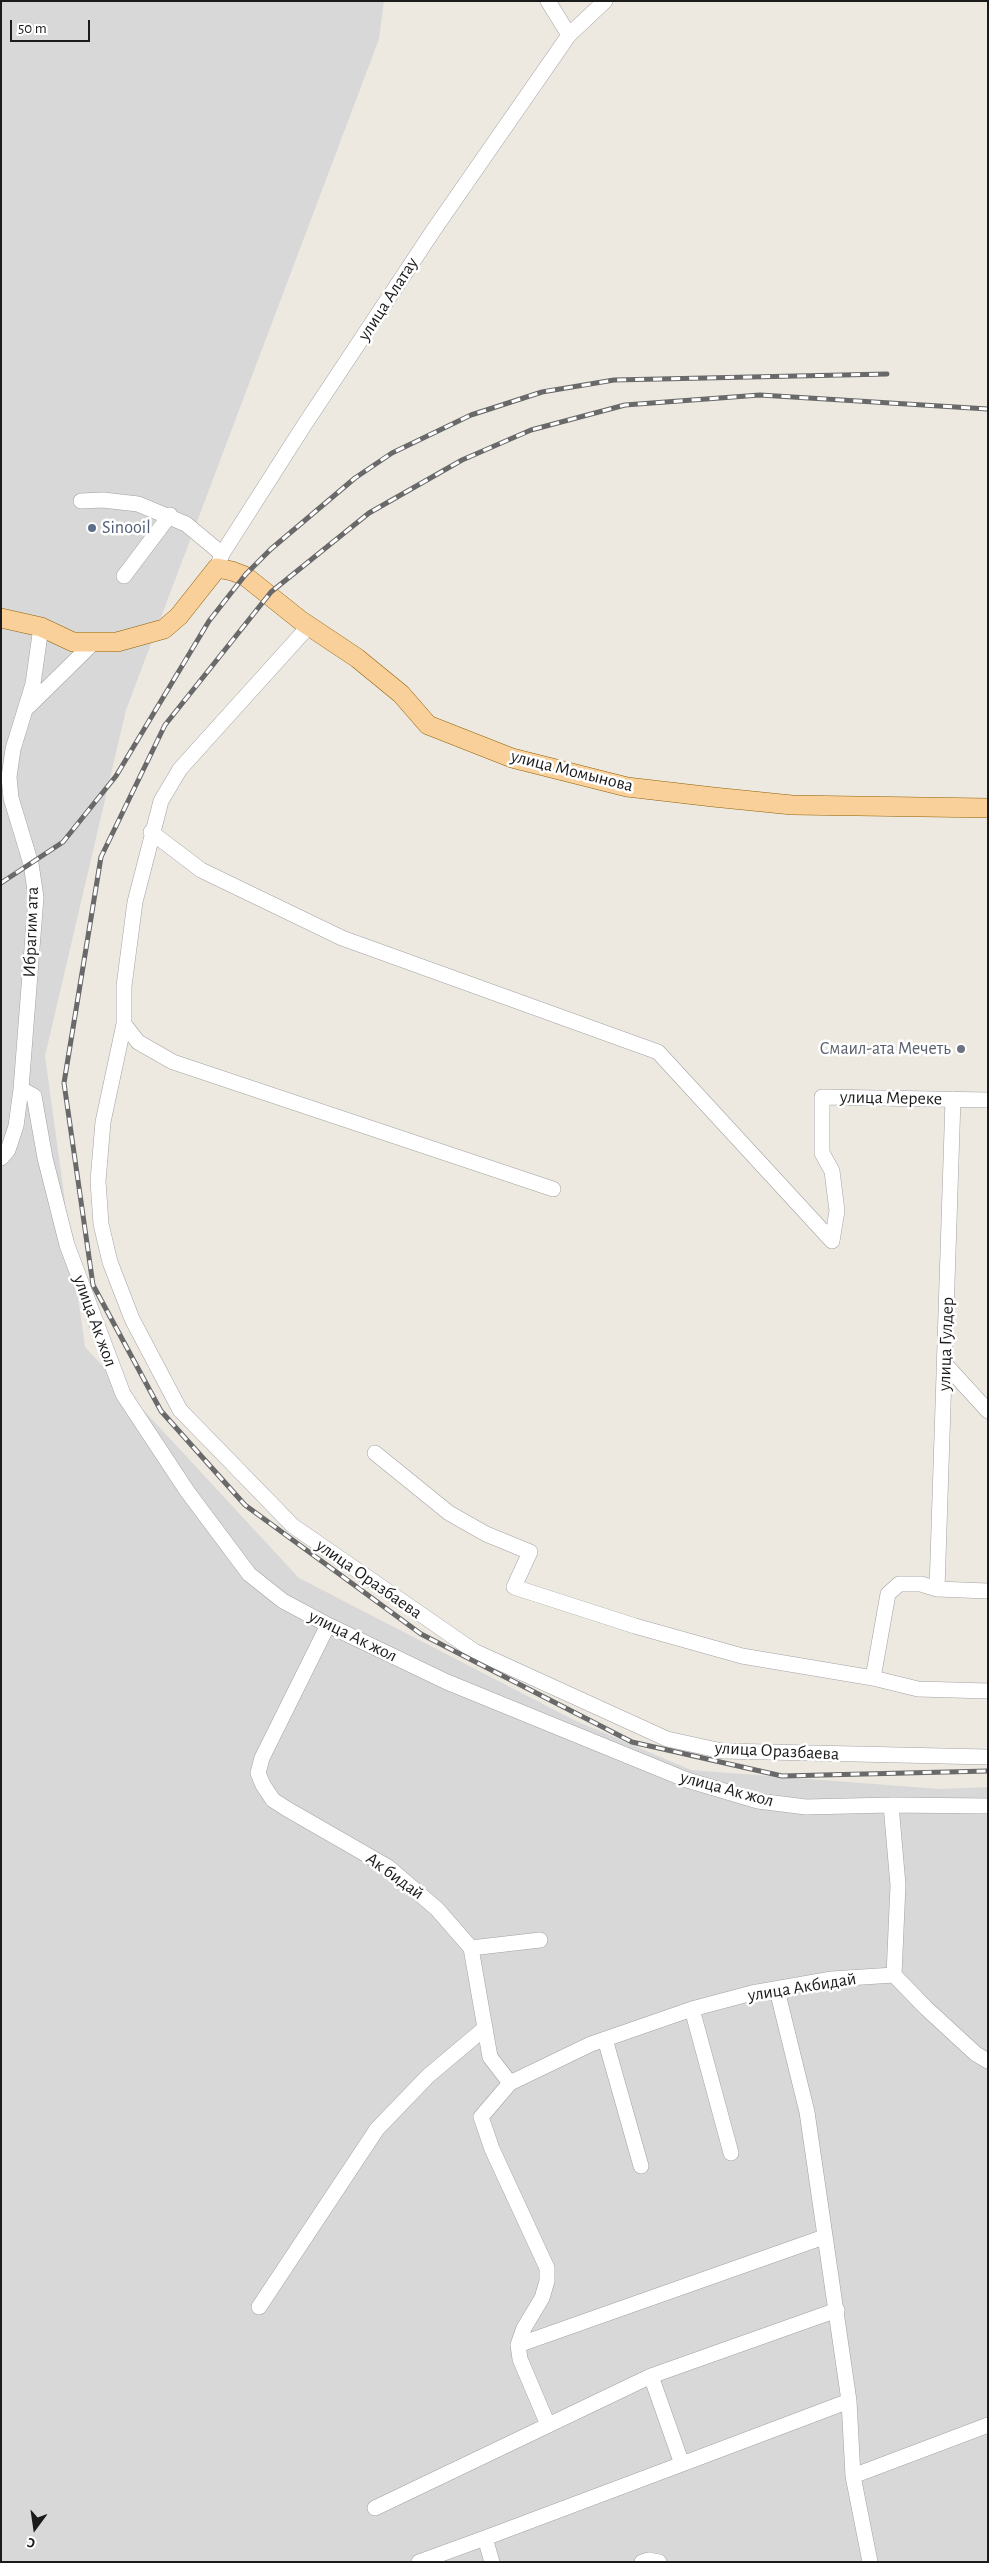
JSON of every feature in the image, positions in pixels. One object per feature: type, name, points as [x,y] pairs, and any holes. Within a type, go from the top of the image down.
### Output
[{"type":"main road","name":"улица Момынова","points":[[219,561],[244,576],[310,626],[357,658],[401,694],[428,725],[512,758],[627,787],[732,799],[792,805],[988,808]]},
{"type":"main road","points":[[1,618],[41,627],[73,642],[92,644],[117,642],[164,629],[179,616],[219,561]]},
{"type":"street","points":[[548,1],[569,35]]},
{"type":"street","name":"улица Алатау","points":[[219,561],[433,231],[569,35],[606,1]]},
{"type":"street","points":[[81,501],[103,500],[138,504],[170,516],[186,524],[219,561]]},
{"type":"street","points":[[124,576],[170,516]]},
{"type":"street","name":"улица Оразбаева","points":[[310,626],[180,769],[161,801],[151,832],[135,902],[124,986],[124,1024],[103,1122],[98,1181],[101,1224],[110,1262],[132,1319],[180,1410],[293,1526],[474,1651],[667,1739],[722,1751],[988,1757]]},
{"type":"street","name":"Ибрагим ата","points":[[1,1158],[8,1150],[16,1126],[21,1089],[36,897],[31,864],[11,798],[9,777],[13,749],[27,708],[41,627]]},
{"type":"street","points":[[27,708],[92,644]]},
{"type":"street","name":"улица Мереке","points":[[151,832],[200,870],[342,938],[658,1052],[832,1241],[837,1211],[832,1171],[822,1153],[822,1097],[988,1100]]},
{"type":"street","points":[[124,1024],[138,1042],[173,1062],[553,1189]]},
{"type":"street","name":"улица Ак жол","points":[[21,1089],[34,1096],[45,1158],[67,1245],[123,1394],[187,1490],[249,1574],[283,1600],[328,1625],[447,1682],[687,1780],[758,1802],[806,1807],[891,1805],[988,1806]]},
{"type":"street","name":"улица Гулдер","points":[[937,1589],[953,1099]]},
{"type":"street","points":[[945,1364],[988,1411]]},
{"type":"street","points":[[375,1453],[449,1513],[486,1534],[530,1552],[514,1587],[635,1626],[742,1656],[873,1678],[918,1689],[988,1691]]},
{"type":"street","points":[[873,1678],[888,1594],[899,1584],[921,1584],[937,1589],[988,1591]]},
{"type":"street","name":"Ак бидай","points":[[328,1625],[262,1758],[258,1773],[263,1785],[273,1800],[388,1867],[437,1908],[471,1948]]},
{"type":"street","points":[[891,1805],[898,1885],[894,1975],[926,2008],[976,2054],[988,2061]]},
{"type":"street","points":[[510,2083],[490,2056],[471,1948],[540,1940]]},
{"type":"street","name":"улица Акбидай","points":[[598,2042],[692,2010],[752,1993],[832,1979],[894,1975]]},
{"type":"street","points":[[777,1990],[806,2112],[824,2237],[837,2310],[849,2401],[853,2476],[870,2562]]},
{"type":"street","points":[[692,2010],[731,2153]]},
{"type":"street","points":[[258,2307],[377,2129],[428,2076],[485,2028]]},
{"type":"street","points":[[548,2425],[520,2359],[518,2345],[524,2328],[542,2298],[547,2281],[547,2268],[481,2123],[480,2117],[510,2083],[598,2042],[641,2166]]},
{"type":"street","points":[[518,2345],[824,2237]]},
{"type":"street","points":[[375,2508],[651,2376],[837,2310]]},
{"type":"street","points":[[651,2376],[682,2464]]},
{"type":"street","points":[[419,2562],[849,2401]]},
{"type":"street","points":[[853,2476],[988,2425]]},
{"type":"street","points":[[485,2538],[492,2562]]},
{"type":"street","points":[[642,2562],[648,2560],[659,2562]]},
{"type":"shaded area","points":[[1,1],[384,1],[379,39],[126,710],[45,1056],[85,1347],[299,1578],[574,1720],[691,1770],[940,1789],[988,1787],[988,2562],[1,2562]]},
{"type":"railway","points":[[1,883],[63,842],[116,776],[209,621],[246,574],[271,549],[355,478],[392,453],[471,415],[542,392],[614,380],[887,374]]},
{"type":"railway","points":[[988,409],[760,395],[625,405],[531,430],[462,460],[369,513],[271,592],[165,725],[101,857],[64,1083],[93,1285],[161,1411],[245,1505],[421,1634],[632,1742],[782,1776],[988,1771]]},
{"type":"place","name":"Sinooil","points":[[92,528]]},
{"type":"place","name":"Смаил-ата Мечеть","points":[[961,1049]]}]
